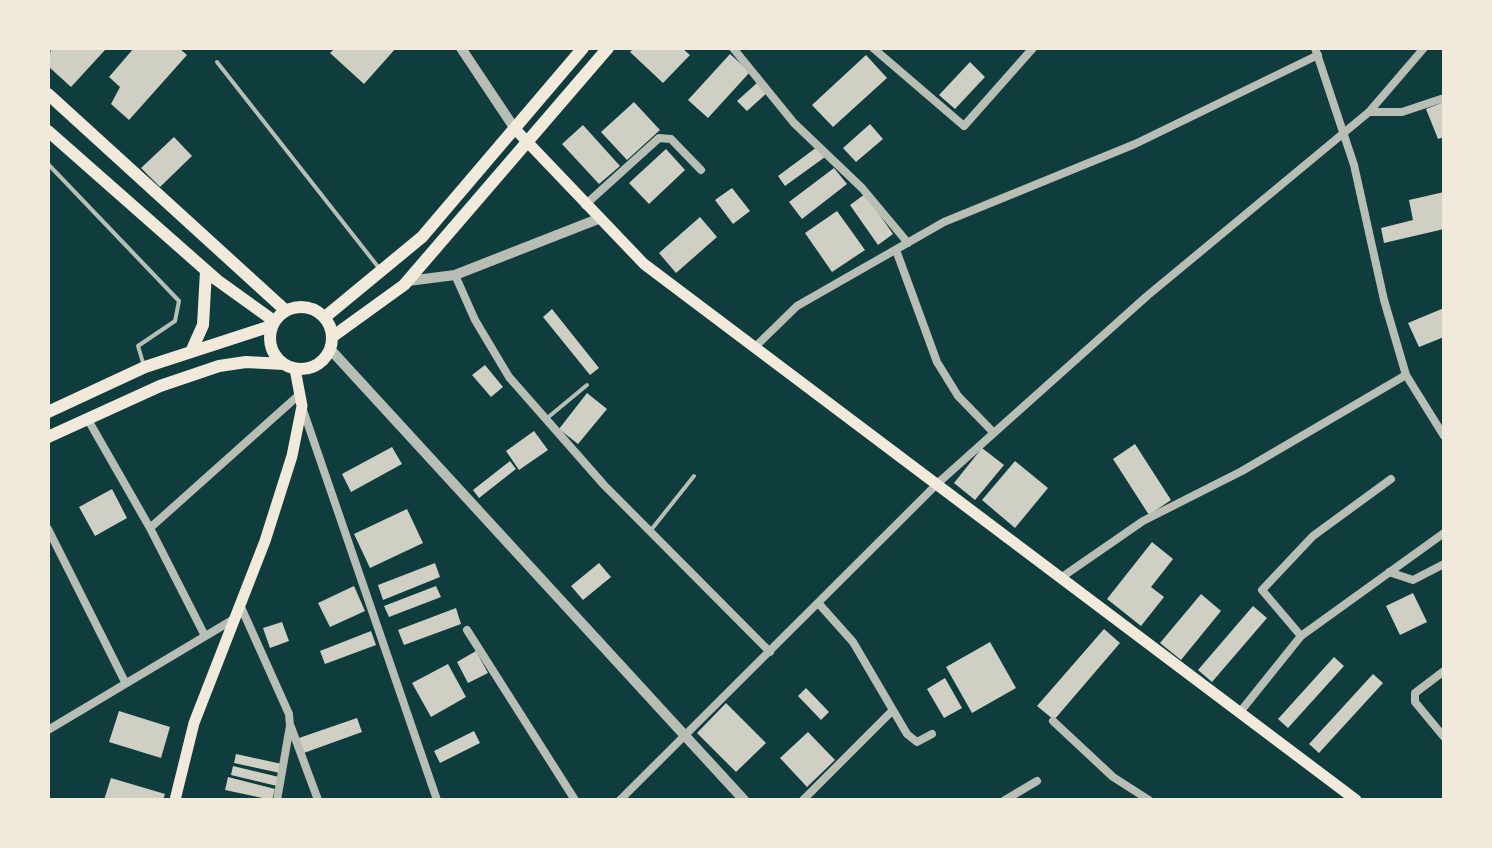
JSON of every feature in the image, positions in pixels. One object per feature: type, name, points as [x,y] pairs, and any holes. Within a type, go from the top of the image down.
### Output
[{"type":"main road","points":[[325,317],[383,273],[422,237],[583,48]]},
{"type":"main road","points":[[48,437],[160,386],[219,366],[246,362],[289,367],[316,365],[331,343],[408,281],[608,48]]},
{"type":"main road","points":[[48,94],[285,310]]},
{"type":"main road","points":[[515,129],[644,264],[1356,800]]},
{"type":"main road","points":[[48,131],[206,271],[272,324]]},
{"type":"main road","points":[[191,352],[203,325],[206,271]]},
{"type":"main road","points":[[48,412],[145,367],[272,324],[285,310],[306,306],[325,317],[331,343]]},
{"type":"main road","points":[[175,800],[194,723],[279,499],[301,400],[289,367],[270,347],[272,324]]},
{"type":"street","points":[[461,48],[515,129]]},
{"type":"street","points":[[733,48],[794,123],[862,188],[908,243]]},
{"type":"street","points":[[873,48],[964,126],[1028,49]]},
{"type":"street","points":[[620,800],[820,605],[938,483],[1147,296],[1369,112],[1424,48]]},
{"type":"street","points":[[755,347],[797,306],[908,243],[971,210],[1135,144],[1316,51],[1344,134],[1384,300],[1406,375],[1444,436]]},
{"type":"street","points":[[1369,112],[1384,115],[1402,112],[1444,98]]},
{"type":"street","points":[[585,205],[665,136],[701,170]]},
{"type":"street","points":[[408,281],[455,275],[598,219]]},
{"type":"street","points":[[896,250],[937,362],[958,396],[994,433]]},
{"type":"street","points":[[455,275],[475,320],[509,377],[650,531],[770,652]]},
{"type":"street","points":[[331,343],[744,800]]},
{"type":"street","points":[[1062,577],[1143,521],[1242,471],[1406,375]]},
{"type":"street","points":[[150,528],[301,400],[437,800]]},
{"type":"street","points":[[87,418],[150,528],[204,634]]},
{"type":"street","points":[[1301,636],[1262,590],[1313,536],[1391,479]]},
{"type":"street","points":[[48,529],[125,682]]},
{"type":"street","points":[[1240,712],[1301,636],[1444,533]]},
{"type":"street","points":[[1389,572],[1413,580],[1423,578],[1444,564]]},
{"type":"street","points":[[240,605],[289,714],[290,726],[277,800]]},
{"type":"street","points":[[820,605],[853,642],[912,741],[932,734]]},
{"type":"street","points":[[48,730],[204,634],[234,619]]},
{"type":"street","points":[[467,630],[575,800]]},
{"type":"street","points":[[1444,671],[1415,693],[1415,702],[1444,737]]},
{"type":"street","points":[[803,800],[893,710]]},
{"type":"street","points":[[1053,721],[1113,777],[1149,800]]},
{"type":"street","points":[[290,726],[318,800]]},
{"type":"street","points":[[1005,800],[1037,781]]},
{"type":"lane","points":[[217,62],[383,273]]},
{"type":"lane","points":[[48,164],[179,301],[175,321],[138,346],[145,367]]},
{"type":"lane","points":[[546,419],[587,385]]},
{"type":"lane","points":[[650,531],[694,476]]},
{"type":"building","points":[[51,48],[105,50],[71,87],[48,66]]},
{"type":"building","points":[[134,48],[179,48],[187,55],[129,120],[111,104],[120,87],[109,77]]},
{"type":"building","points":[[335,48],[396,48],[364,84],[330,53]]},
{"type":"building","points":[[634,48],[682,48],[690,55],[663,83],[630,52]]},
{"type":"building","points":[[730,54],[750,72],[708,118],[688,100]]},
{"type":"building","points":[[866,55],[887,78],[833,127],[812,105]]},
{"type":"building","points":[[970,62],[985,77],[955,109],[939,95]]},
{"type":"building","points":[[758,82],[768,92],[747,111],[737,101]]},
{"type":"building","points":[[634,102],[660,130],[627,160],[601,132]]},
{"type":"building","points":[[1444,102],[1444,137],[1438,139],[1426,109]]},
{"type":"building","points":[[870,124],[883,139],[856,162],[843,148]]},
{"type":"building","points":[[583,125],[620,166],[599,184],[562,144]]},
{"type":"building","points":[[174,137],[192,156],[160,187],[141,168]]},
{"type":"building","points":[[817,147],[825,157],[785,186],[778,176]]},
{"type":"building","points":[[666,149],[685,170],[649,204],[629,183]]},
{"type":"building","points":[[834,168],[847,184],[802,219],[789,202]]},
{"type":"building","points":[[732,188],[750,211],[733,224],[715,200]]},
{"type":"building","points":[[1444,192],[1444,229],[1384,243],[1381,228],[1413,220],[1409,200]]},
{"type":"building","points":[[865,194],[893,234],[878,245],[850,205]]},
{"type":"building","points":[[837,211],[865,250],[832,272],[805,233]]},
{"type":"building","points":[[700,217],[717,237],[676,273],[659,253]]},
{"type":"building","points":[[1444,308],[1444,337],[1419,347],[1408,323]]},
{"type":"building","points":[[552,309],[599,368],[590,375],[543,317]]},
{"type":"building","points":[[485,365],[503,387],[491,397],[472,375]]},
{"type":"building","points":[[587,393],[607,409],[578,444],[559,429]]},
{"type":"building","points":[[534,431],[548,450],[519,470],[506,451]]},
{"type":"building","points":[[1135,444],[1171,500],[1149,515],[1113,459]]},
{"type":"building","points":[[392,447],[402,464],[351,492],[342,474]]},
{"type":"building","points":[[982,448],[1004,465],[975,500],[954,483]]},
{"type":"building","points":[[510,461],[516,469],[479,498],[473,490]]},
{"type":"building","points":[[1015,461],[1048,488],[1015,528],[982,500]]},
{"type":"building","points":[[112,489],[127,518],[95,536],[79,507]]},
{"type":"building","points":[[407,509],[423,543],[370,568],[354,534]]},
{"type":"building","points":[[1152,542],[1173,559],[1151,587],[1164,597],[1141,626],[1107,599]]},
{"type":"building","points":[[435,563],[440,577],[383,600],[378,585]]},
{"type":"building","points":[[599,563],[611,577],[583,600],[571,586]]},
{"type":"building","points":[[354,586],[365,611],[330,627],[318,603]]},
{"type":"building","points":[[436,586],[441,597],[389,617],[384,606]]},
{"type":"building","points":[[1413,593],[1427,622],[1400,635],[1386,606]]},
{"type":"building","points":[[1201,594],[1221,611],[1181,660],[1160,643]]},
{"type":"building","points":[[1253,606],[1267,618],[1212,682],[1198,670]]},
{"type":"building","points":[[456,608],[461,624],[404,645],[398,630]]},
{"type":"building","points":[[282,622],[289,641],[270,648],[263,628]]},
{"type":"building","points":[[1104,629],[1120,643],[1054,720],[1037,706]]},
{"type":"building","points":[[371,631],[376,645],[325,664],[320,651]]},
{"type":"building","points":[[990,642],[1016,688],[972,713],[946,667]]},
{"type":"building","points":[[476,651],[488,673],[468,683],[457,662]]},
{"type":"building","points":[[1334,657],[1344,666],[1288,728],[1278,719]]},
{"type":"building","points":[[448,664],[466,697],[431,717],[412,683]]},
{"type":"building","points":[[1373,674],[1383,683],[1319,753],[1309,744]]},
{"type":"building","points":[[945,678],[962,708],[944,718],[927,689]]},
{"type":"building","points":[[806,688],[829,712],[821,720],[798,696]]},
{"type":"building","points":[[726,703],[766,743],[736,772],[697,733]]},
{"type":"building","points":[[119,711],[170,727],[161,758],[109,742]]},
{"type":"building","points":[[357,718],[362,732],[301,754],[296,739]]},
{"type":"building","points":[[474,731],[480,743],[440,763],[434,751]]},
{"type":"building","points":[[808,732],[835,760],[807,787],[780,758]]},
{"type":"building","points":[[236,754],[282,764],[280,773],[234,763]]},
{"type":"building","points":[[233,766],[279,777],[277,786],[231,775]]},
{"type":"building","points":[[228,777],[275,789],[272,800],[225,790]]},
{"type":"building","points":[[111,778],[165,794],[163,800],[104,800]]}]
